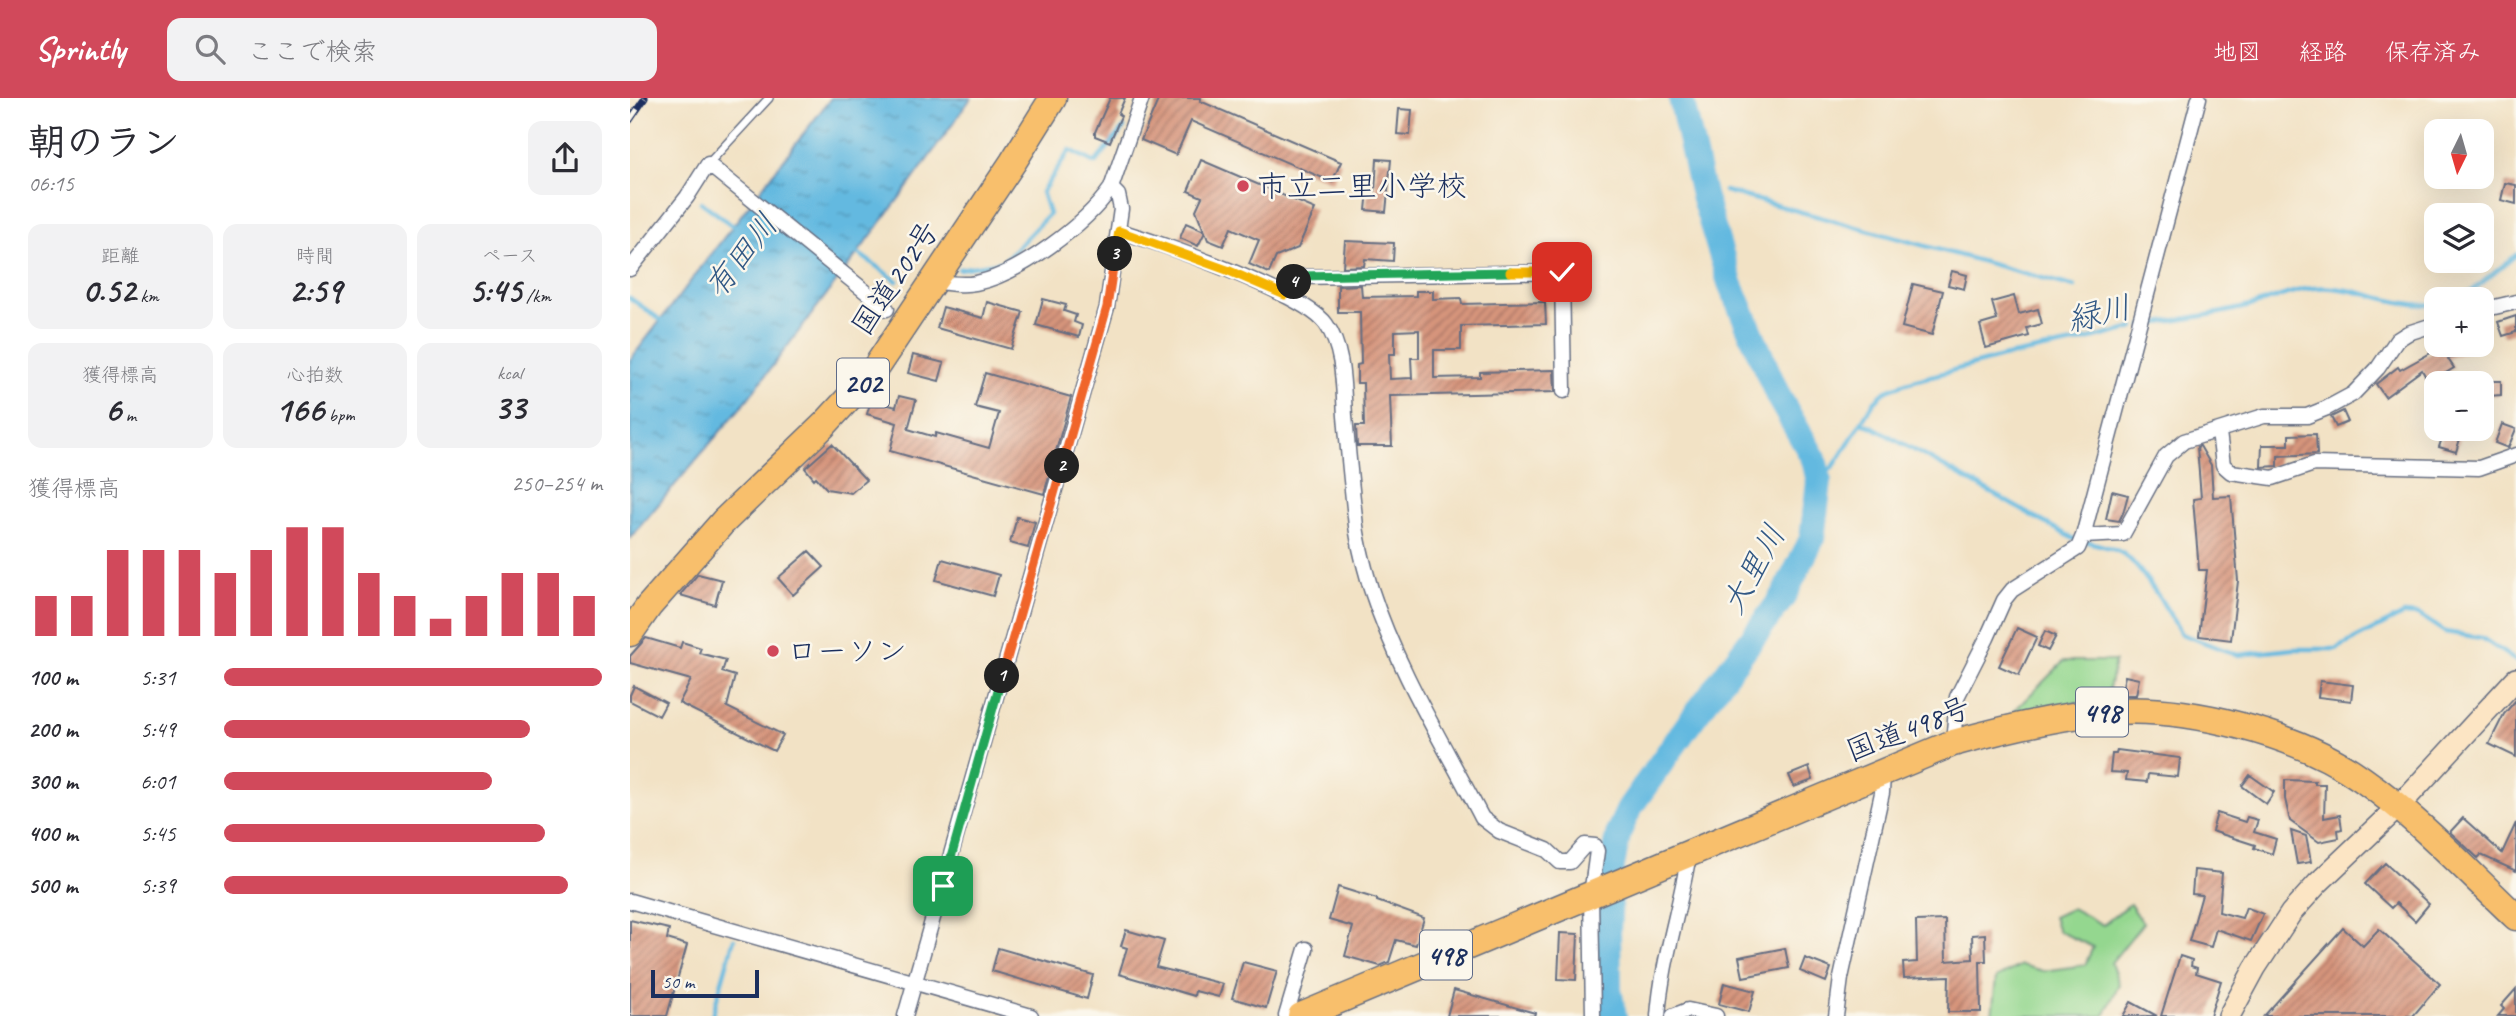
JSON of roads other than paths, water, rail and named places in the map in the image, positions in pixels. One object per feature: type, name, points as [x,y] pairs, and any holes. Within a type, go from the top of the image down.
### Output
[{"type":"highway","name":"国道202号","points":[[630,633],[649,606],[723,522],[824,425],[872,373],[1053,98]]},
{"type":"highway","name":"国道498号","points":[[1301,1016],[1953,743],[2055,718],[2107,711],[2155,712],[2242,726],[2318,754],[2360,777],[2399,807],[2516,917]]},
{"type":"street","points":[[933,281],[974,284],[1002,276],[1028,262],[1084,218],[1111,188],[1142,98]]},
{"type":"street","points":[[2081,542],[2199,98]]},
{"type":"street","points":[[630,269],[687,197],[708,164],[887,309]]},
{"type":"street","points":[[905,1016],[1107,307],[1121,209],[1118,194],[1111,188]]},
{"type":"street","points":[[1119,231],[1227,270],[1285,295],[1311,310],[1325,323],[1335,342],[1341,371],[1355,521],[1371,588],[1393,647],[1482,818],[1499,831],[1547,850],[1560,862],[1570,862],[1585,845],[1595,846],[1597,850],[1591,895],[1593,1016]]},
{"type":"street","points":[[1285,295],[1300,276],[1562,272],[1564,391]]},
{"type":"street","points":[[2494,307],[2516,302]]},
{"type":"street","points":[[1953,743],[1957,697],[2004,600],[2012,590],[2081,542],[2123,534],[2166,456],[2184,441],[2264,416],[2307,416],[2327,408],[2353,394],[2378,368],[2397,340],[2424,328]]},
{"type":"street","points":[[2219,432],[2223,465],[2231,472],[2273,478],[2314,464],[2479,468],[2516,455]]},
{"type":"street","points":[[2229,1016],[2255,968],[2291,913],[2318,883],[2399,807],[2516,679]]},
{"type":"street","points":[[1836,1016],[1841,978],[1882,793],[1883,773]]},
{"type":"street","points":[[1658,1016],[1664,962],[1681,900],[1689,854]]},
{"type":"street","points":[[630,901],[1031,1016]]},
{"type":"street","points":[[1286,1016],[1306,949]]},
{"type":"street","points":[[1673,1016],[1688,1010],[1716,1016]]},
{"type":"lane","points":[[708,164],[769,98]]},
{"type":"water","name":"有田川","points":[[831,98],[971,98],[910,184],[746,401],[630,538],[630,360]]},
{"type":"waterway","name":"大里川","points":[[1614,1016],[1609,990],[1608,930],[1612,865],[1619,831],[1630,807],[1783,597],[1812,539],[1819,482],[1814,459],[1778,396],[1730,283],[1703,195],[1681,98]]},
{"type":"waterway","points":[[959,269],[1003,262],[1049,214],[1042,192],[1070,150],[1095,163],[1124,128]]},
{"type":"waterway","points":[[1725,191],[2075,287]]},
{"type":"waterway","name":"有田川","points":[[701,202],[737,229]]},
{"type":"waterway","points":[[855,251],[897,281]]},
{"type":"waterway","name":"緑川","points":[[2477,287],[2516,255]]},
{"type":"waterway","name":"緑川","points":[[2142,326],[2230,311],[2314,288],[2345,290],[2424,305]]},
{"type":"waterway","points":[[630,298],[665,323]]},
{"type":"waterway","name":"緑川","points":[[1819,482],[1836,463],[1874,402],[1887,390],[2002,357],[2134,328]]},
{"type":"waterway","points":[[1861,423],[1871,426],[2074,539],[2122,553],[2146,578],[2181,634],[2238,655],[2293,649],[2336,649],[2404,614],[2419,615],[2445,632],[2482,638],[2516,661]]},
{"type":"waterway","points":[[712,1016],[734,939]]},
{"type":"railway","points":[[630,120],[645,98]]},
{"type":"place","name":"市立二里小学校","points":[[1243,186]]},
{"type":"place","name":"ローソン","points":[[773,651]]}]
